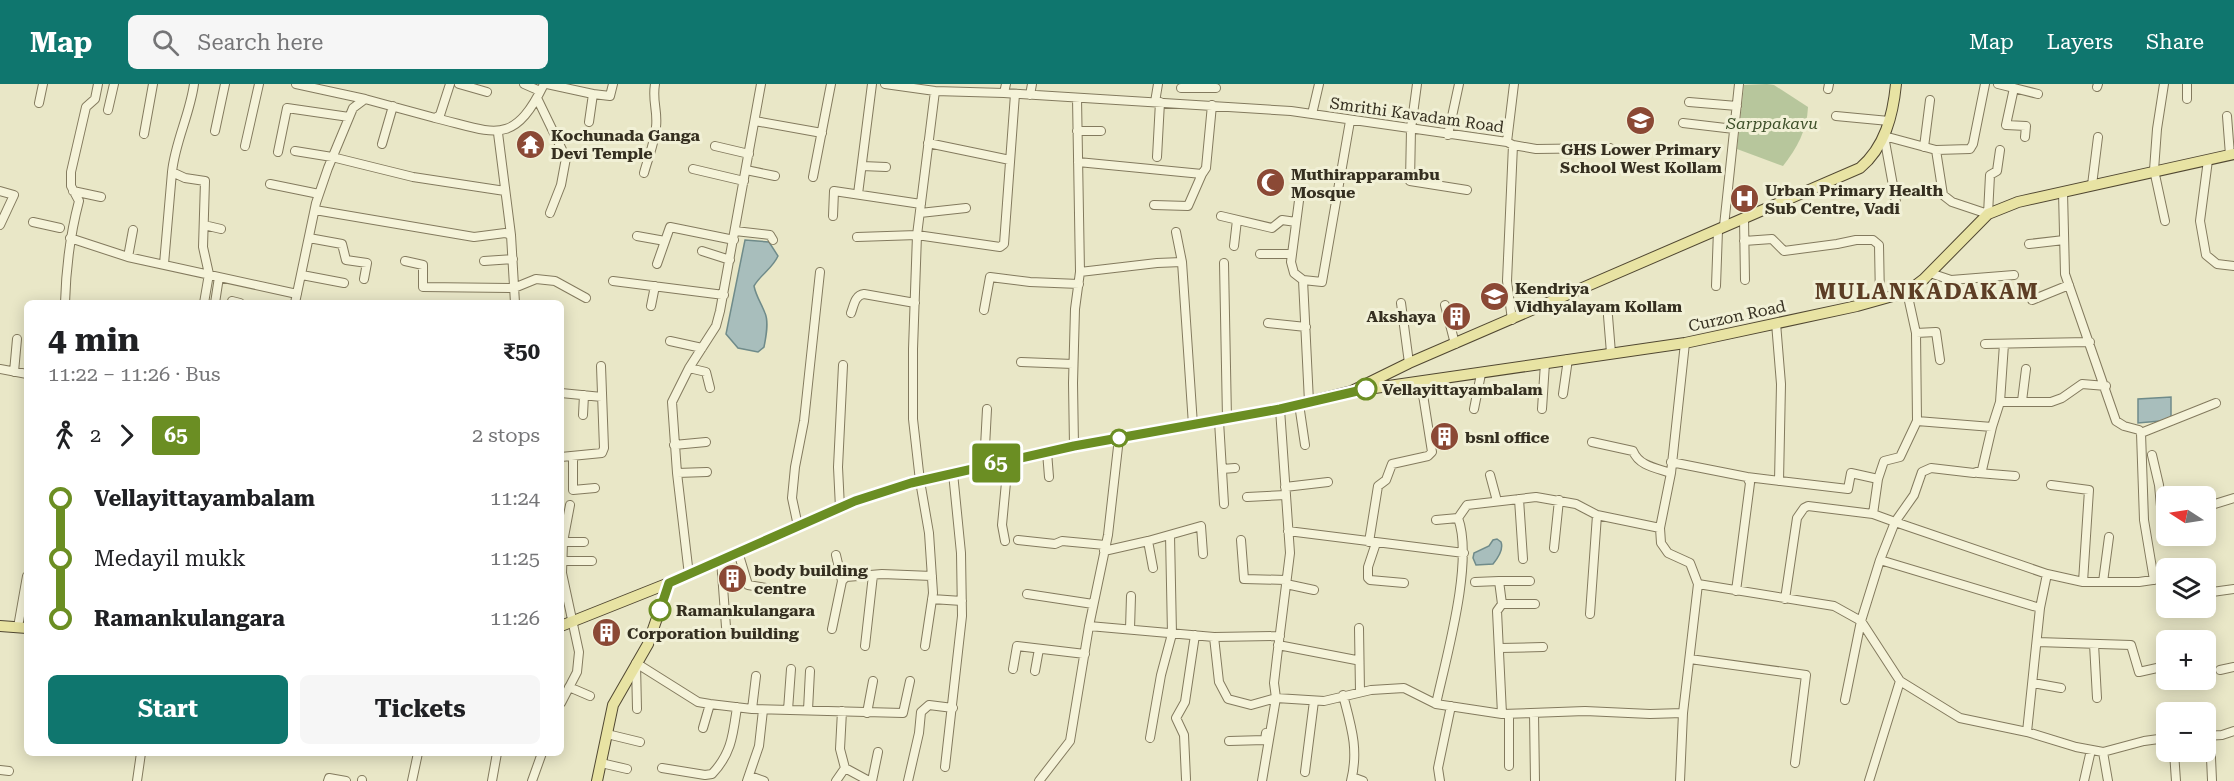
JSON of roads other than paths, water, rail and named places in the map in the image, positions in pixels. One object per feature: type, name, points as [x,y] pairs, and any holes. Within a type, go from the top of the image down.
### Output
[{"type":"main road","points":[[564,625],[689,575],[840,508],[920,481],[1074,446],[1280,409],[1352,391],[1409,363],[1860,168],[1871,159],[1884,136],[1896,84]]},
{"type":"main road","name":"Curzon Road","points":[[1352,391],[1481,374],[1568,358],[1685,343],[1880,299],[1907,291],[1930,273],[1988,214],[2018,202],[2232,154]]},
{"type":"main road","points":[[597,781],[613,705],[648,644],[669,583]]},
{"type":"main road","points":[[0,626],[23,628]]},
{"type":"street","points":[[39,104],[43,84]]},
{"type":"street","points":[[65,300],[66,265],[79,201],[71,186],[71,172],[86,106],[95,99],[98,84]]},
{"type":"street","points":[[108,110],[114,84]]},
{"type":"street","points":[[144,134],[153,84]]},
{"type":"street","points":[[164,264],[173,161],[191,104],[194,84]]},
{"type":"street","points":[[214,131],[225,84]]},
{"type":"street","points":[[245,146],[259,84]]},
{"type":"street","points":[[296,84],[498,133],[520,123],[542,89]]},
{"type":"street","points":[[435,118],[440,116],[450,84]]},
{"type":"street","points":[[459,84],[487,92]]},
{"type":"street","points":[[524,84],[542,89],[610,96],[613,84]]},
{"type":"street","points":[[644,173],[656,127],[657,112],[652,97],[655,84]]},
{"type":"street","points":[[689,575],[674,445],[672,402],[689,368],[716,326],[724,295],[761,84]]},
{"type":"street","points":[[813,177],[831,84]]},
{"type":"street","points":[[858,194],[872,84]]},
{"type":"street","name":"Smrithi Kavadam Road","points":[[885,84],[935,91],[1005,88],[1015,94],[1213,105],[1312,114],[1510,144],[1507,281],[1512,320]]},
{"type":"street","points":[[1030,95],[1032,84]]},
{"type":"street","points":[[1157,157],[1158,84]]},
{"type":"street","points":[[1312,114],[1318,84]]},
{"type":"street","points":[[1417,84],[1411,129],[1410,181],[1467,190]]},
{"type":"street","points":[[1448,135],[1459,84]]},
{"type":"street","points":[[1514,84],[1510,144],[1536,148],[1610,148]]},
{"type":"street","points":[[1716,286],[1739,84]]},
{"type":"street","points":[[1896,202],[1884,136],[1936,150],[1970,149],[1985,84]]},
{"type":"street","points":[[1998,84],[2038,94]]},
{"type":"street","points":[[2164,84],[2154,170],[2165,221]]},
{"type":"street","points":[[2187,84],[2187,99]]},
{"type":"street","points":[[1154,206],[1188,206],[1206,168],[1216,86],[1181,88]]},
{"type":"street","points":[[2014,88],[2006,125],[2026,126],[2025,137]]},
{"type":"street","points":[[542,89],[566,158],[561,185],[550,213]]},
{"type":"street","points":[[925,646],[932,599],[932,576],[929,534],[913,418],[915,303],[917,235],[935,91]]},
{"type":"street","points":[[589,122],[593,94]]},
{"type":"street","points":[[857,237],[917,235],[1000,247],[1004,244],[1015,94]]},
{"type":"street","points":[[1074,446],[1073,364],[1075,309],[1080,272],[1077,98]]},
{"type":"street","points":[[70,238],[128,256],[209,274],[296,299],[319,194],[353,108],[365,99]]},
{"type":"street","points":[[1924,147],[1930,100]]},
{"type":"street","points":[[1689,102],[1737,106]]},
{"type":"street","points":[[382,144],[393,106]]},
{"type":"street","points":[[278,152],[287,108],[349,117]]},
{"type":"street","points":[[1836,116],[1889,121]]},
{"type":"street","points":[[2227,116],[2232,154]]},
{"type":"street","points":[[755,121],[822,133]]},
{"type":"street","points":[[1300,194],[1292,254],[1294,273],[1303,280],[1322,282],[1350,121]]},
{"type":"street","points":[[1683,123],[1734,129]]},
{"type":"street","points":[[1077,130],[1101,131]]},
{"type":"street","points":[[498,133],[511,235],[515,300]]},
{"type":"street","points":[[2092,185],[2098,137]]},
{"type":"street","points":[[928,142],[1010,160]]},
{"type":"street","points":[[715,146],[748,154]]},
{"type":"street","points":[[1936,150],[1943,195],[1952,202],[1988,214],[1990,176],[1997,171],[2000,150]]},
{"type":"street","points":[[295,152],[332,157],[413,177],[505,191]]},
{"type":"street","points":[[2208,160],[2200,221],[2204,247],[2206,255],[2217,264],[2234,266]]},
{"type":"street","points":[[1078,162],[1202,174]]},
{"type":"street","points":[[862,166],[886,167]]},
{"type":"street","points":[[693,169],[744,181]]},
{"type":"street","points":[[746,170],[775,176]]},
{"type":"street","points":[[172,172],[185,178],[205,182],[203,247],[209,274],[205,300]]},
{"type":"street","points":[[270,184],[319,194]]},
{"type":"street","points":[[0,191],[14,195],[0,225]]},
{"type":"street","points":[[73,191],[100,197]]},
{"type":"street","points":[[833,216],[834,191],[920,208],[966,208]]},
{"type":"street","points":[[1785,599],[1797,518],[1808,506],[1873,514],[2047,574],[2083,582],[2154,580],[2144,520],[2141,433],[2139,430],[2116,421],[2106,386],[2065,274],[2063,192]]},
{"type":"street","points":[[315,210],[474,237],[505,233],[511,235]]},
{"type":"street","points":[[1221,216],[1272,228],[1282,220],[1296,222]]},
{"type":"street","points":[[1744,219],[1745,280]]},
{"type":"street","points":[[1234,246],[1237,220]]},
{"type":"street","points":[[33,222],[60,228]]},
{"type":"street","points":[[204,225],[221,228]]},
{"type":"street","points":[[657,264],[670,227],[734,236],[770,236],[773,240]]},
{"type":"street","points":[[128,256],[133,230]]},
{"type":"street","points":[[1176,232],[1182,262],[1193,425]]},
{"type":"street","points":[[637,236],[665,241]]},
{"type":"street","points":[[309,238],[342,243],[346,260],[367,263],[364,279]]},
{"type":"street","points":[[1744,241],[1772,240],[1784,251],[1856,240],[1873,240],[1879,245],[1880,299]]},
{"type":"street","points":[[2029,244],[2064,240]]},
{"type":"street","points":[[702,251],[730,260]]},
{"type":"street","points":[[1260,254],[1292,254]]},
{"type":"street","points":[[484,261],[513,259]]},
{"type":"street","points":[[405,261],[423,265],[423,287],[514,288],[536,279],[555,281],[586,298]]},
{"type":"street","points":[[1080,272],[1157,262],[1182,262]]},
{"type":"street","points":[[1224,263],[1222,469],[1224,504]]},
{"type":"street","points":[[798,526],[792,498],[804,421],[820,272]]},
{"type":"street","points":[[1930,273],[1951,280],[2014,274]]},
{"type":"street","points":[[302,275],[344,283]]},
{"type":"street","points":[[215,300],[219,277]]},
{"type":"street","points":[[984,310],[990,277],[1030,282],[1079,284]]},
{"type":"street","points":[[1303,280],[1306,327],[1305,446]]},
{"type":"street","points":[[613,281],[724,295]]},
{"type":"street","points":[[2032,300],[2069,285]]},
{"type":"street","points":[[651,306],[655,286]]},
{"type":"street","points":[[1873,514],[1878,479],[1884,461],[1900,457],[1917,421],[1916,333],[1907,291]]},
{"type":"street","points":[[851,313],[856,298],[864,294],[915,303]]},
{"type":"street","points":[[1401,303],[1409,363]]},
{"type":"street","points":[[1445,305],[1455,344]]},
{"type":"street","points":[[1608,316],[1611,353]]},
{"type":"street","points":[[1268,322],[1306,327]]},
{"type":"street","points":[[1776,323],[1781,384],[1779,481]]},
{"type":"street","points":[[1916,333],[1936,332],[1940,360]]},
{"type":"street","points":[[14,372],[17,339]]},
{"type":"street","points":[[670,341],[702,348]]},
{"type":"street","points":[[1985,344],[2090,342]]},
{"type":"street","points":[[1680,781],[1683,713],[1698,584],[1690,563],[1668,553],[1661,543],[1660,528],[1671,472],[1685,343]]},
{"type":"street","points":[[1974,472],[1982,470],[1984,466],[2000,402],[2004,344]]},
{"type":"street","points":[[1563,394],[1568,358]]},
{"type":"street","points":[[1021,362],[1073,364]]},
{"type":"street","points":[[1542,409],[1545,363]]},
{"type":"street","points":[[840,508],[838,467],[843,365]]},
{"type":"street","points":[[564,457],[602,453],[604,448],[601,366]]},
{"type":"street","points":[[689,368],[706,372],[710,388]]},
{"type":"street","points":[[0,369],[24,374]]},
{"type":"street","points":[[2022,401],[2026,369]]},
{"type":"street","points":[[1474,410],[1481,374]]},
{"type":"street","points":[[1404,583],[1370,580],[1368,567],[1373,542],[1378,486],[1386,480],[1392,464],[1428,456],[1432,453],[1421,382]]},
{"type":"street","points":[[2000,402],[2051,402],[2082,384],[2106,386]]},
{"type":"street","points":[[564,393],[602,397]]},
{"type":"street","points":[[583,415],[584,395]]},
{"type":"street","points":[[2141,433],[2216,403]]},
{"type":"street","points":[[984,466],[987,409]]},
{"type":"street","points":[[1263,781],[1290,554],[1280,409]]},
{"type":"street","points":[[1917,421],[1992,427]]},
{"type":"street","points":[[1039,781],[1070,741],[1089,626],[1105,548],[1119,438]]},
{"type":"street","points":[[674,445],[706,442]]},
{"type":"street","points":[[1592,442],[1633,451],[1636,459],[1643,464],[1671,472]]},
{"type":"street","points":[[1047,452],[1049,477]]},
{"type":"street","points":[[2152,454],[2159,486]]},
{"type":"street","points":[[573,456],[573,490],[595,489]]},
{"type":"street","points":[[1005,541],[1002,525],[1008,461]]},
{"type":"street","points":[[1671,462],[1747,477],[1848,489],[1851,472],[1878,479]]},
{"type":"street","points":[[1222,469],[1235,468]]},
{"type":"street","points":[[1845,700],[1861,621],[1880,560],[1894,522],[1914,495],[1922,472],[1931,468],[2015,476]]},
{"type":"street","points":[[677,473],[707,472]]},
{"type":"street","points":[[945,767],[953,708],[962,601],[961,553],[953,473]]},
{"type":"street","points":[[1490,475],[1497,501]]},
{"type":"street","points":[[1736,591],[1750,483],[1747,477]]},
{"type":"street","points":[[1247,497],[1328,482]]},
{"type":"street","points":[[2051,485],[2089,490],[2083,582]]},
{"type":"street","points":[[1458,518],[1464,508],[1472,503],[1536,497],[1576,504],[1597,515],[1660,528]]},
{"type":"street","points":[[2216,504],[2234,498]]},
{"type":"street","points":[[1519,499],[1523,559]]},
{"type":"street","points":[[1554,548],[1559,501]]},
{"type":"street","points":[[564,533],[570,506]]},
{"type":"street","points":[[1590,614],[1597,515]]},
{"type":"street","points":[[1436,520],[1458,518]]},
{"type":"street","points":[[1436,704],[1453,626],[1464,553],[1462,529],[1458,518]]},
{"type":"street","points":[[2144,520],[2156,518]]},
{"type":"street","points":[[1018,540],[1055,544],[1062,541],[1105,548],[1148,541],[1201,526],[1203,554]]},
{"type":"street","points":[[1288,531],[1464,553]]},
{"type":"street","points":[[1150,738],[1161,675],[1172,634],[1170,535]]},
{"type":"street","points":[[2103,582],[2109,537]]},
{"type":"street","points":[[1241,540],[1244,579],[1286,582],[1314,590]]},
{"type":"street","points":[[1148,541],[1153,568]]},
{"type":"street","points":[[564,542],[584,543]]},
{"type":"street","points":[[738,552],[748,585],[790,592]]},
{"type":"street","points":[[832,629],[842,581],[836,555]]},
{"type":"street","points":[[721,560],[726,627]]},
{"type":"street","points":[[1880,560],[2040,608]]},
{"type":"street","points":[[564,561],[592,561]]},
{"type":"street","points":[[2027,732],[2040,608],[2047,574]]},
{"type":"street","points":[[842,581],[846,577],[873,575],[932,576]]},
{"type":"street","points":[[865,646],[873,575]]},
{"type":"street","points":[[1499,581],[1502,604],[1497,611],[1509,766]]},
{"type":"street","points":[[1475,582],[1530,581]]},
{"type":"street","points":[[564,582],[579,652],[579,663],[564,697]]},
{"type":"street","points":[[1698,584],[1834,606],[1861,621],[1900,681],[1960,718],[2027,732],[2103,752],[2156,739]]},
{"type":"street","points":[[2216,591],[2234,589]]},
{"type":"street","points":[[1027,594],[1093,604]]},
{"type":"street","points":[[1130,629],[1131,596]]},
{"type":"street","points":[[932,599],[962,601]]},
{"type":"street","points":[[1502,604],[1535,604]]},
{"type":"street","points":[[1089,626],[1172,634],[1279,640],[1356,660]]},
{"type":"street","points":[[1359,628],[1360,692]]},
{"type":"street","points":[[1186,779],[1184,735],[1176,718],[1185,702],[1195,635]]},
{"type":"street","points":[[1214,637],[1219,682],[1228,699],[1251,705],[1273,699],[1324,701],[1360,692],[1404,688],[1436,704],[1505,715],[1585,711],[1683,713]]},
{"type":"street","points":[[2037,642],[2131,645],[2139,672],[2156,668]]},
{"type":"street","points":[[2094,644],[2097,698]]},
{"type":"street","points":[[1013,669],[1017,646],[1085,654]]},
{"type":"street","points":[[1500,648],[1543,647]]},
{"type":"street","points":[[1035,671],[1039,649]]},
{"type":"street","points":[[1690,659],[1806,675],[1795,763]]},
{"type":"street","points":[[636,663],[699,702],[710,704],[764,710],[867,713],[921,711],[929,705],[953,708]]},
{"type":"street","points":[[636,663],[637,709]]},
{"type":"street","points":[[2220,670],[2234,667]]},
{"type":"street","points":[[788,710],[791,669]]},
{"type":"street","points":[[808,711],[810,671]]},
{"type":"street","points":[[752,709],[756,676]]},
{"type":"street","points":[[867,713],[873,681]]},
{"type":"street","points":[[903,713],[910,681]]},
{"type":"street","points":[[1869,781],[1900,681]]},
{"type":"street","points":[[2032,683],[2061,688]]},
{"type":"street","points":[[569,687],[590,696]]},
{"type":"street","points":[[1343,695],[1353,733],[1356,760],[1351,779],[1363,781]]},
{"type":"street","points":[[1229,741],[1265,740],[1273,699]]},
{"type":"street","points":[[1306,730],[1312,701]]},
{"type":"street","points":[[1305,772],[1312,701]]},
{"type":"street","points":[[703,728],[710,704]]},
{"type":"street","points":[[1440,781],[1438,768],[1451,706]]},
{"type":"street","points":[[662,768],[704,778],[712,774],[728,754],[732,743],[737,707]]},
{"type":"street","points":[[764,710],[759,746],[748,778],[764,781]]},
{"type":"street","points":[[836,781],[844,768],[840,749],[842,711]]},
{"type":"street","points":[[908,781],[919,733],[921,711]]},
{"type":"street","points":[[1534,713],[1535,781]]},
{"type":"street","points":[[2216,734],[2234,731]]},
{"type":"street","points":[[607,734],[640,742]]},
{"type":"street","points":[[2084,781],[2091,750]]},
{"type":"street","points":[[844,768],[870,781],[878,752]]},
{"type":"street","points":[[2103,752],[2108,781]]},
{"type":"street","points":[[137,781],[141,756]]},
{"type":"street","points":[[412,781],[417,756]]},
{"type":"street","points":[[492,781],[496,756]]},
{"type":"street","points":[[532,781],[541,756]]},
{"type":"street","points":[[2175,762],[2176,781]]},
{"type":"street","points":[[2210,762],[2212,780]]},
{"type":"street","points":[[601,763],[627,769]]},
{"type":"street","points":[[328,781],[329,778],[345,781]]},
{"type":"water","points":[[745,240],[769,242],[778,256],[754,286],[767,321],[764,347],[758,352],[738,348],[726,334]]},
{"type":"water","points":[[2171,397],[2171,420],[2138,423],[2138,399]]},
{"type":"water","points":[[1497,539],[1501,542],[1502,548],[1495,562],[1476,565],[1473,558],[1474,553],[1489,546],[1493,540]]},
{"type":"place","name":"GHS Lower Primary School West Kollam","points":[[1641,121]]},
{"type":"place","name":"Kochunada Ganga Devi Temple","points":[[530,144]]},
{"type":"place","name":"Muthirapparambu Mosque","points":[[1270,183]]},
{"type":"place","name":"Urban Primary Health Sub Centre, Vadi","points":[[1744,199]]},
{"type":"place","name":"Kendriya Vidhyalayam Kollam","points":[[1494,297]]},
{"type":"place","name":"Akshaya","points":[[1457,316]]},
{"type":"place","name":"Vellayittayambalam","points":[[1366,389]]},
{"type":"place","name":"bsnl office","points":[[1444,437]]},
{"type":"place","name":"body building centre","points":[[733,579]]},
{"type":"place","name":"Ramankulangara","points":[[660,610]]},
{"type":"place","name":"Corporation building","points":[[606,633]]},
{"type":"district","name":"MULANKADAKAM","points":[[1927,291]]},
{"type":"park label","name":"Sarppakavu","points":[[1772,123]]}]
